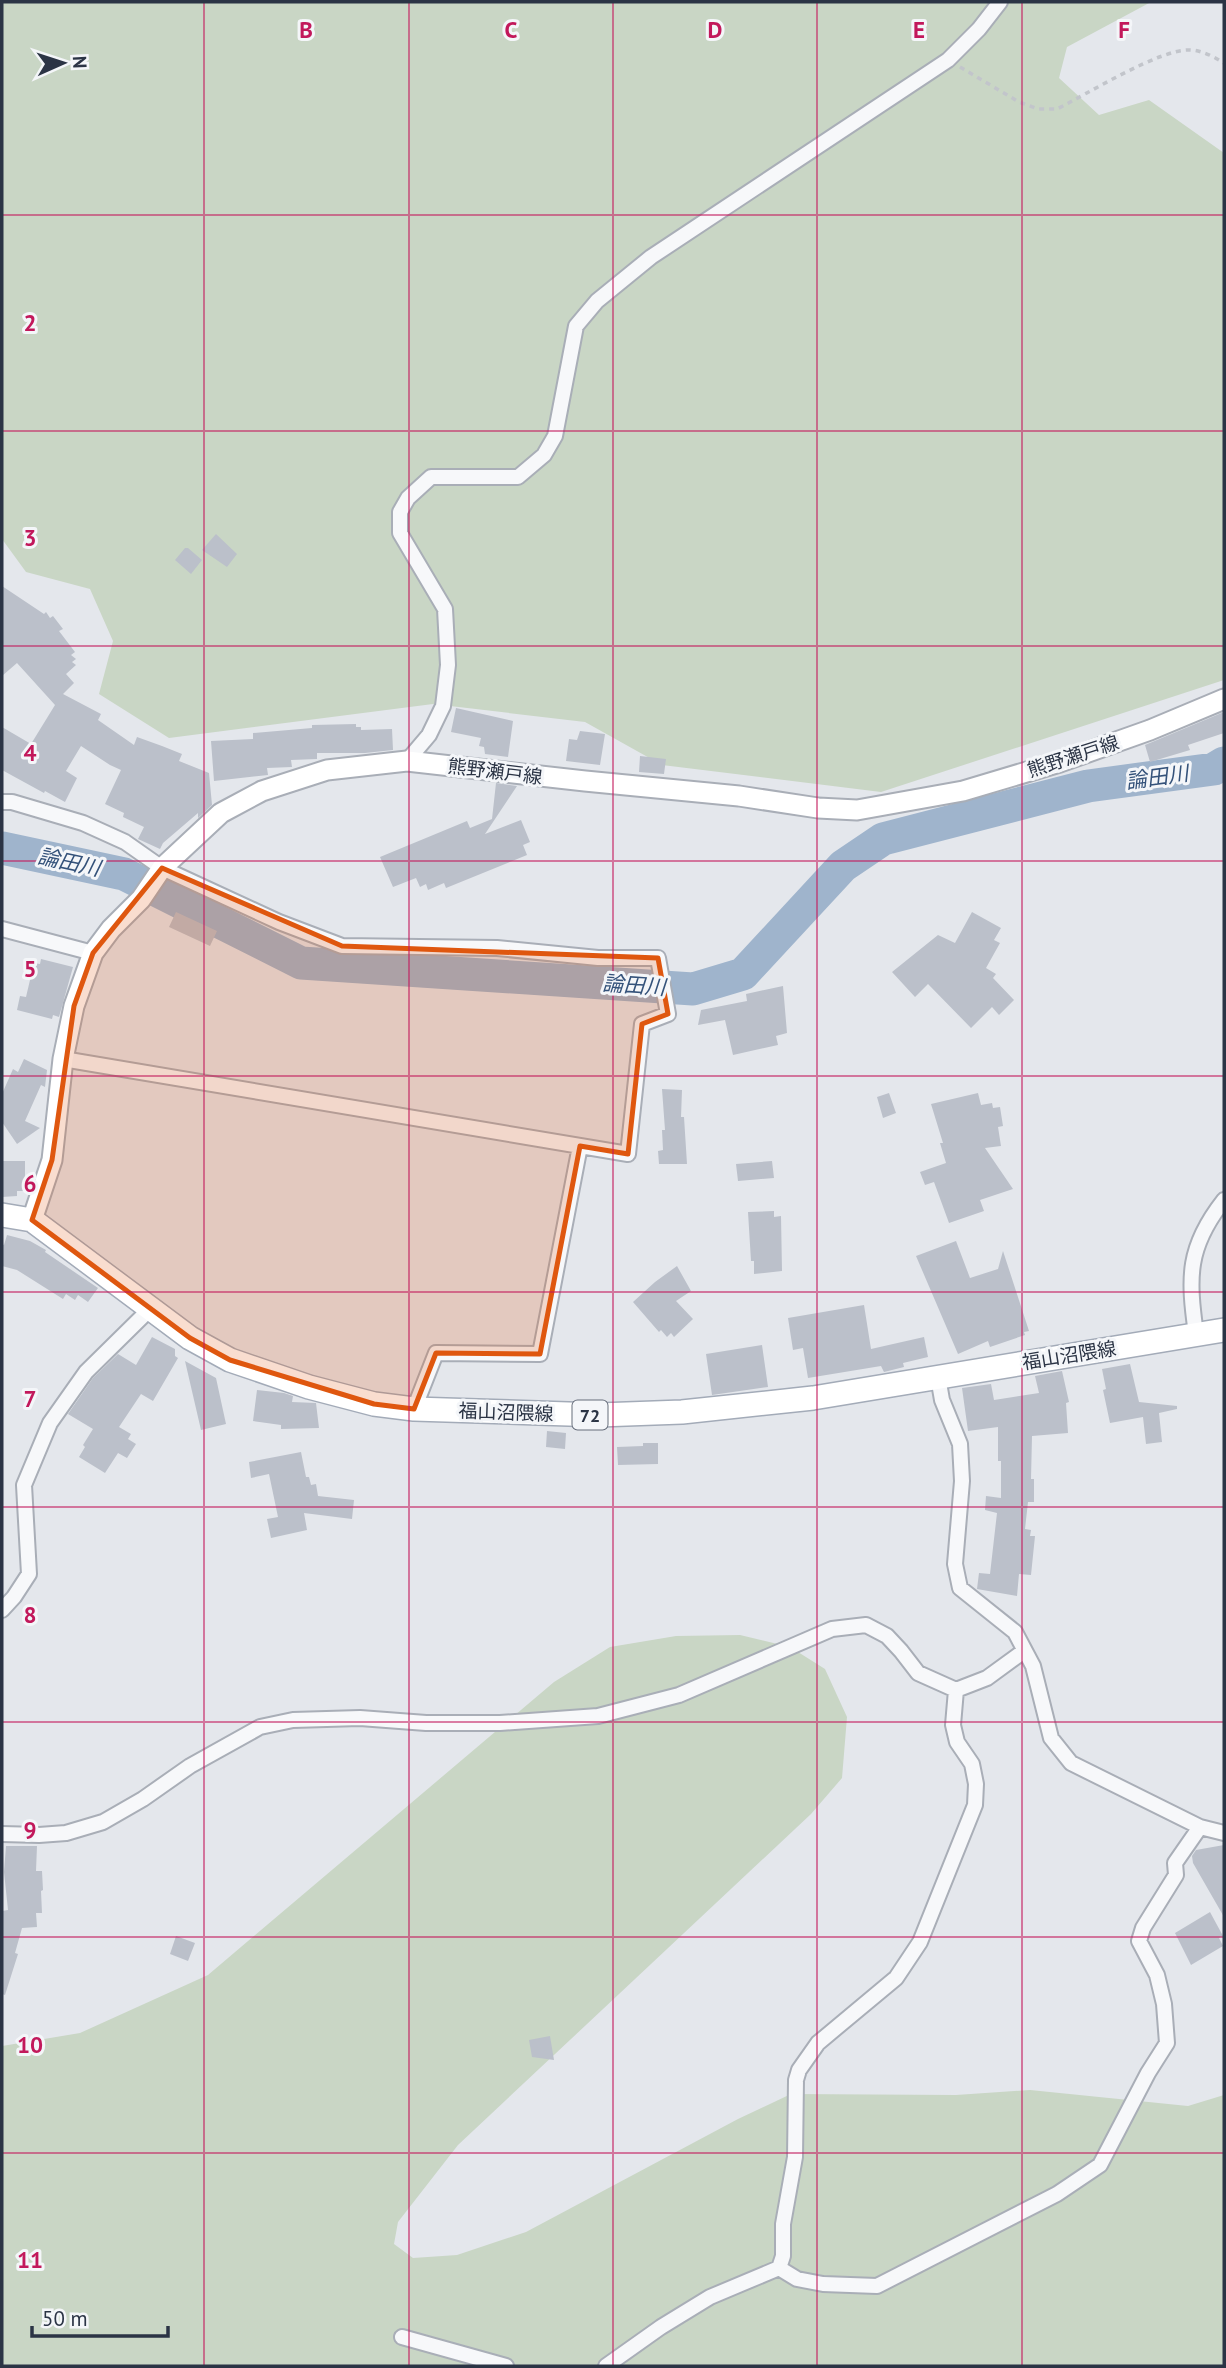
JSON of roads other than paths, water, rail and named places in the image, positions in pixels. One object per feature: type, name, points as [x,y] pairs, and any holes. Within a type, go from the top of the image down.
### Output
[{"type":"main road","name":"熊野瀬戸線","points":[[32,1220],[52,1160],[63,1059],[74,1006],[93,953],[111,929],[141,899],[162,868],[220,813],[262,791],[327,770],[407,761],[585,782],[739,796],[818,808],[857,810],[963,791],[1060,762],[1150,730],[1224,699]]},
{"type":"main road","name":"福山沼隈線","points":[[2,1214],[32,1220],[190,1338],[230,1360],[309,1387],[374,1405],[414,1409],[599,1415],[682,1412],[813,1398],[1224,1330]]},
{"type":"street","points":[[407,761],[429,735],[443,706],[448,665],[445,609],[400,533],[400,512],[408,498],[431,477],[518,477],[544,455],[555,436],[576,326],[597,301],[651,257],[948,60],[979,29],[1000,2]]},
{"type":"street","points":[[2,802],[12,802],[83,823],[125,842],[162,868],[279,922],[342,946],[497,948],[598,958],[658,958],[668,1014],[642,1024],[628,1154],[63,1059]]},
{"type":"street","points":[[2,929],[93,953]]},
{"type":"street","points":[[414,1409],[436,1353],[540,1354],[580,1146]]},
{"type":"street","points":[[1196,1334],[1190,1291],[1194,1254],[1206,1223],[1224,1200]]},
{"type":"street","points":[[2,1610],[29,1574],[24,1485],[50,1423],[86,1371],[151,1308]]},
{"type":"street","points":[[938,1377],[942,1400],[960,1444],[962,1481],[955,1564],[960,1588],[1015,1632],[1033,1666],[1051,1738],[1071,1763],[1200,1827],[1224,1833]]},
{"type":"street","points":[[2,1835],[66,1833],[103,1822],[143,1799],[190,1766],[260,1727],[293,1720],[360,1718],[426,1723],[500,1723],[598,1716],[679,1695],[832,1629],[866,1625],[887,1636],[918,1674],[956,1689],[987,1678],[1024,1651]]},
{"type":"street","points":[[606,2366],[710,2297],[779,2268],[783,2256],[783,2224],[795,2157],[796,2080],[799,2070],[818,2043],[896,1978],[920,1942],[975,1805],[976,1784],[972,1764],[957,1742],[953,1726],[956,1689]]},
{"type":"street","points":[[779,2268],[797,2279],[823,2284],[877,2286],[1057,2193],[1100,2165],[1148,2073],[1167,2043],[1164,2004],[1157,1975],[1139,1941],[1143,1928],[1176,1875],[1175,1863],[1200,1827]]},
{"type":"street","points":[[402,2337],[506,2366]]},
{"type":"waterway","name":"論田川","points":[[2,848],[124,874],[301,963],[693,989],[743,974],[843,866],[883,839],[1088,786],[1214,769],[1224,763]]}]
